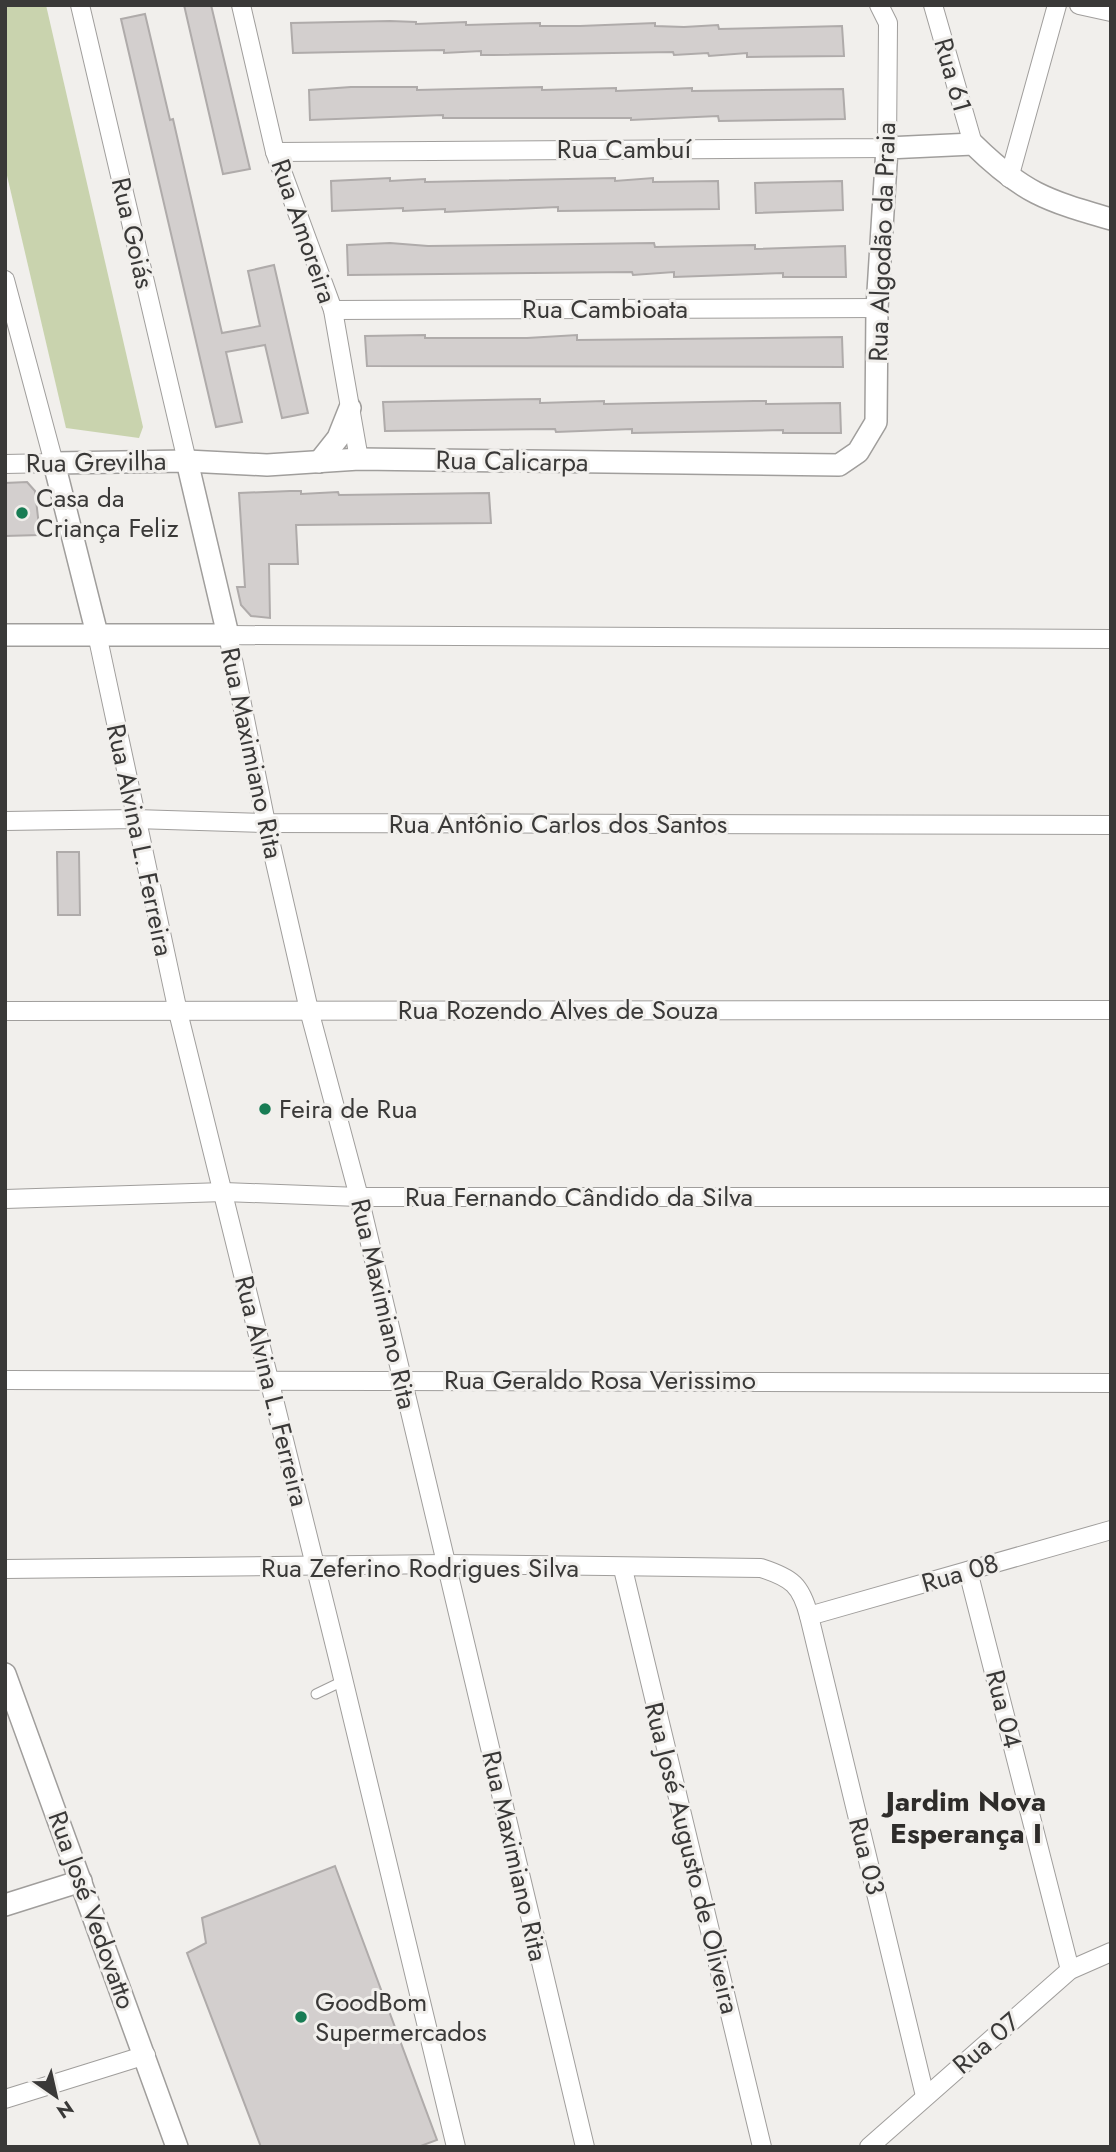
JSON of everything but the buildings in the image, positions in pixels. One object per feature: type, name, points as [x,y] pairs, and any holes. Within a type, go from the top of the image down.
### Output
[{"type":"street","name":"Rua Goiás","points":[[80,5],[187,461]]},
{"type":"street","name":"Rua Amoreira","points":[[241,5],[275,152],[332,310],[359,459]]},
{"type":"street","name":"Rua Algodão da Praia","points":[[839,465],[858,452],[876,422],[877,307],[887,148],[888,23],[879,5]]},
{"type":"street","name":"Rua 61","points":[[933,5],[973,144]]},
{"type":"street","points":[[1009,178],[1057,5]]},
{"type":"street","points":[[1079,5],[1111,12]]},
{"type":"street","name":"Rua Cambuí","points":[[275,152],[887,148],[973,144]]},
{"type":"street","points":[[973,144],[1009,178],[1048,201],[1111,219]]},
{"type":"street","points":[[5,280],[97,634]]},
{"type":"street","name":"Rua Cambioata","points":[[332,310],[877,307]]},
{"type":"street","points":[[319,462],[338,438],[350,408]]},
{"type":"street","name":"Rua Calicarpa","points":[[187,461],[267,465],[359,459],[839,465]]},
{"type":"street","name":"Rua Grevilha","points":[[5,464],[187,461]]},
{"type":"street","name":"Rua Maximiano Rita","points":[[187,461],[228,635],[266,823],[309,1010],[359,1197],[585,2147]]},
{"type":"street","name":"Rua Alvina L. Ferreira","points":[[97,634],[178,1012],[456,2147]]},
{"type":"street","points":[[5,635],[1111,639]]},
{"type":"street","name":"Rua Antônio Carlos dos Santos","points":[[5,821],[135,819],[266,823],[1111,825]]},
{"type":"street","name":"Rua Rozendo Alves de Souza","points":[[5,1011],[1111,1010]]},
{"type":"street","name":"Rua Fernando Cândido da Silva","points":[[5,1199],[224,1192],[359,1197],[1111,1197]]},
{"type":"street","name":"Rua Geraldo Rosa Verissimo","points":[[5,1380],[268,1378],[1111,1383]]},
{"type":"street","name":"Rua 08","points":[[809,1616],[1111,1530]]},
{"type":"street","name":"Rua Zeferino Rodrigues Silva","points":[[5,1569],[446,1564],[623,1569],[761,1568],[784,1576],[803,1593],[809,1616]]},
{"type":"street","name":"Rua José Augusto de Oliveira","points":[[623,1569],[762,2147]]},
{"type":"street","name":"Rua 04","points":[[968,1571],[1070,1970]]},
{"type":"street","name":"Rua 03","points":[[809,1616],[925,2096]]},
{"type":"street","name":"Rua José Vedovatto","points":[[5,1674],[12,1714],[81,1881],[177,2147]]},
{"type":"street","points":[[5,1905],[81,1881]]},
{"type":"street","name":"Rua 07","points":[[869,2147],[1070,1970],[1111,1952]]},
{"type":"street","points":[[5,2099],[146,2055]]},
{"type":"lane","points":[[316,1694],[343,1681]]},
{"type":"green space","points":[[5,5],[46,5],[143,427],[139,438],[66,428],[5,167]]},
{"type":"place","name":"Casa da Criança Feliz","points":[[22,513]]},
{"type":"place","name":"Feira de Rua","points":[[265,1109]]},
{"type":"place","name":"GoodBom Supermercados","points":[[301,2017]]},
{"type":"district","name":"Jardim Nova Esperança I","points":[[966,1817]]}]
